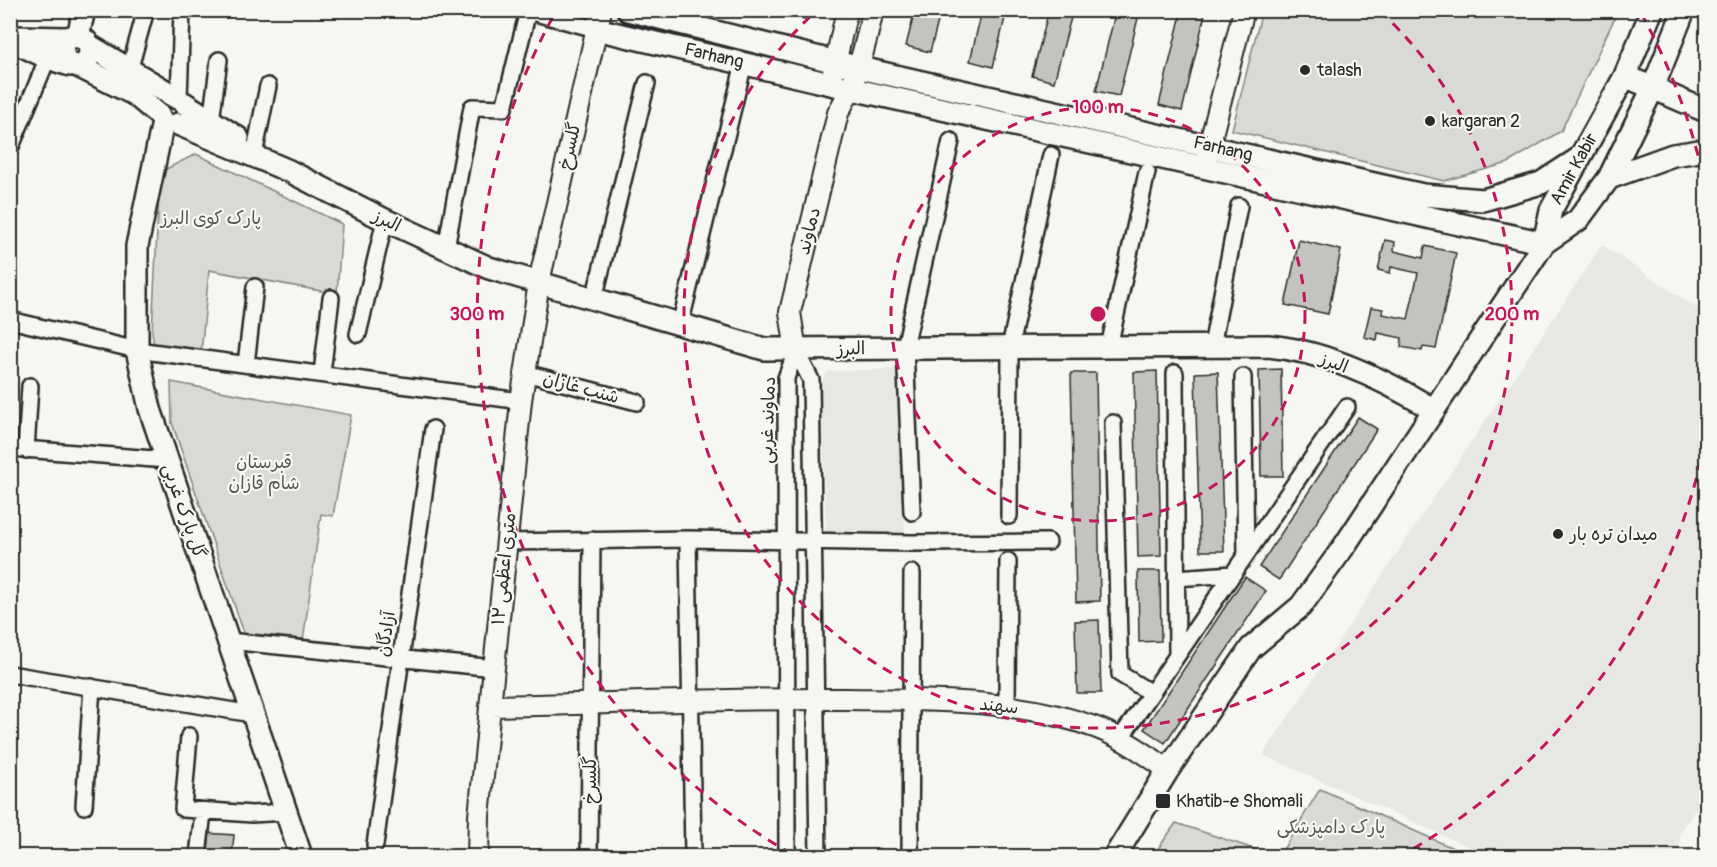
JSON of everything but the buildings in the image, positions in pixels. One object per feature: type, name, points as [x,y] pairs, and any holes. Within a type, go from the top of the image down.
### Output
[{"type":"main road","points":[[79,40],[84,10]]},
{"type":"main road","name":"Farhang","points":[[628,10],[833,73],[852,89],[1423,195],[1483,200],[1541,183],[1581,157]]},
{"type":"main road","name":"Amir Kabir","points":[[1544,243],[1551,210],[1625,76],[1652,10]]},
{"type":"main road","name":"Amir Kabir","points":[[1544,243],[1578,220],[1609,178],[1652,90],[1684,10]]},
{"type":"main road","name":"Farhang","points":[[598,20],[744,63],[833,73],[860,68],[1544,243]]},
{"type":"main road","points":[[10,38],[79,40]]},
{"type":"main road","name":"البرز","points":[[10,38],[48,57],[74,65],[173,112],[385,220],[489,268],[764,349],[796,351],[905,347],[1109,346],[1298,349],[1397,388],[1434,410]]},
{"type":"main road","points":[[74,65],[64,59],[61,51],[63,43],[79,40]]},
{"type":"main road","name":"البرز","points":[[79,40],[129,71],[173,112],[211,121],[289,171]]},
{"type":"main road","points":[[1625,76],[1652,90],[1707,111]]},
{"type":"main road","name":"گل پارک غربی","points":[[173,112],[154,156],[137,246],[137,350],[150,409],[301,856]]},
{"type":"main road","points":[[1609,178],[1673,155],[1707,150]]},
{"type":"main road","points":[[1118,850],[1168,770],[1251,648],[1301,606],[1345,545],[1544,243]]},
{"type":"street","points":[[129,71],[146,10]]},
{"type":"street","points":[[173,112],[182,10]]},
{"type":"street","points":[[446,248],[472,106],[504,108],[528,10],[598,20]]},
{"type":"street","points":[[838,112],[833,73],[847,10]]},
{"type":"street","points":[[838,112],[852,89],[860,68],[873,10]]},
{"type":"street","points":[[1207,156],[1244,10]]},
{"type":"street","name":"گلسرخ","points":[[539,282],[598,20]]},
{"type":"street","points":[[10,149],[48,57]]},
{"type":"street","points":[[211,121],[219,60]]},
{"type":"street","points":[[680,325],[744,63]]},
{"type":"street","points":[[594,299],[647,83]]},
{"type":"street","points":[[255,150],[268,86]]},
{"type":"street","name":"دماوند","points":[[796,351],[790,312],[838,112]]},
{"type":"street","points":[[912,512],[905,347],[951,141]]},
{"type":"street","points":[[1009,516],[1010,347],[1051,155]]},
{"type":"street","points":[[1109,346],[1147,172]]},
{"type":"street","points":[[1212,346],[1239,206]]},
{"type":"street","points":[[357,334],[385,220]]},
{"type":"street","name":"۱۲ متری اعظمی","points":[[478,856],[521,401],[539,282]]},
{"type":"street","points":[[246,364],[255,287]]},
{"type":"street","points":[[322,373],[331,298]]},
{"type":"street","points":[[10,320],[137,350],[521,401]]},
{"type":"street","name":"دماوند غربی","points":[[787,856],[786,378],[796,351]]},
{"type":"street","name":"دماوند غربی","points":[[796,351],[811,380],[818,856]]},
{"type":"street","name":"شنب غازان","points":[[525,373],[637,402]]},
{"type":"street","points":[[1175,373],[1177,655]]},
{"type":"street","points":[[1244,377],[1246,554]]},
{"type":"street","points":[[26,450],[30,386]]},
{"type":"street","points":[[1120,739],[1347,407]]},
{"type":"street","points":[[1113,423],[1120,674],[1151,693]]},
{"type":"street","name":"آزادگان","points":[[375,844],[433,429]]},
{"type":"street","points":[[10,448],[167,460]]},
{"type":"street","points":[[688,538],[693,856]]},
{"type":"street","points":[[507,542],[688,538],[1048,542]]},
{"type":"street","name":"گلسرخ","points":[[589,856],[592,540]]},
{"type":"street","points":[[1007,705],[1008,561]]},
{"type":"street","points":[[910,856],[912,573]]},
{"type":"street","points":[[1176,578],[1233,574]]},
{"type":"street","points":[[228,641],[495,668]]},
{"type":"street","points":[[10,674],[252,714]]},
{"type":"street","points":[[84,806],[92,687]]},
{"type":"street","points":[[491,705],[787,699]]},
{"type":"street","name":"سهند","points":[[787,699],[911,700],[1007,705],[1098,728],[1120,739],[1168,770]]},
{"type":"street","points":[[189,736],[183,809],[252,814],[286,812]]},
{"type":"street","points":[[198,856],[203,812]]},
{"type":"shaded area","name":"میدان تره بار","points":[[1602,245],[1706,314],[1706,793],[1680,833],[1680,856],[1489,856],[1263,755]]},
{"type":"shaded area","points":[[895,369],[902,375],[905,534],[826,535],[821,382],[828,371]]},
{"type":"green space","points":[[1262,10],[1618,11],[1561,131],[1508,163],[1444,181],[1232,130]]},
{"type":"green space","name":"پارک کوی البرز","points":[[196,154],[342,224],[337,294],[209,270],[201,354],[155,352],[152,332],[160,172]]},
{"type":"green space","name":"قبرستان شام قازان","points":[[171,382],[351,415],[333,516],[321,514],[303,641],[245,636],[172,423]]},
{"type":"green space","name":"پارک دامپزشکی","points":[[1320,789],[1471,856],[1279,856]]},
{"type":"green space","name":"پارک دامپزشکی","points":[[1176,823],[1275,856],[1153,856]]},
{"type":"place","name":"talash","points":[[1305,70]]},
{"type":"place","name":"kargaran 2","points":[[1430,121]]},
{"type":"place","name":"میدان تره بار","points":[[1558,534]]},
{"type":"place","name":"Khatib-e Shomali","points":[[1163,801]]}]
